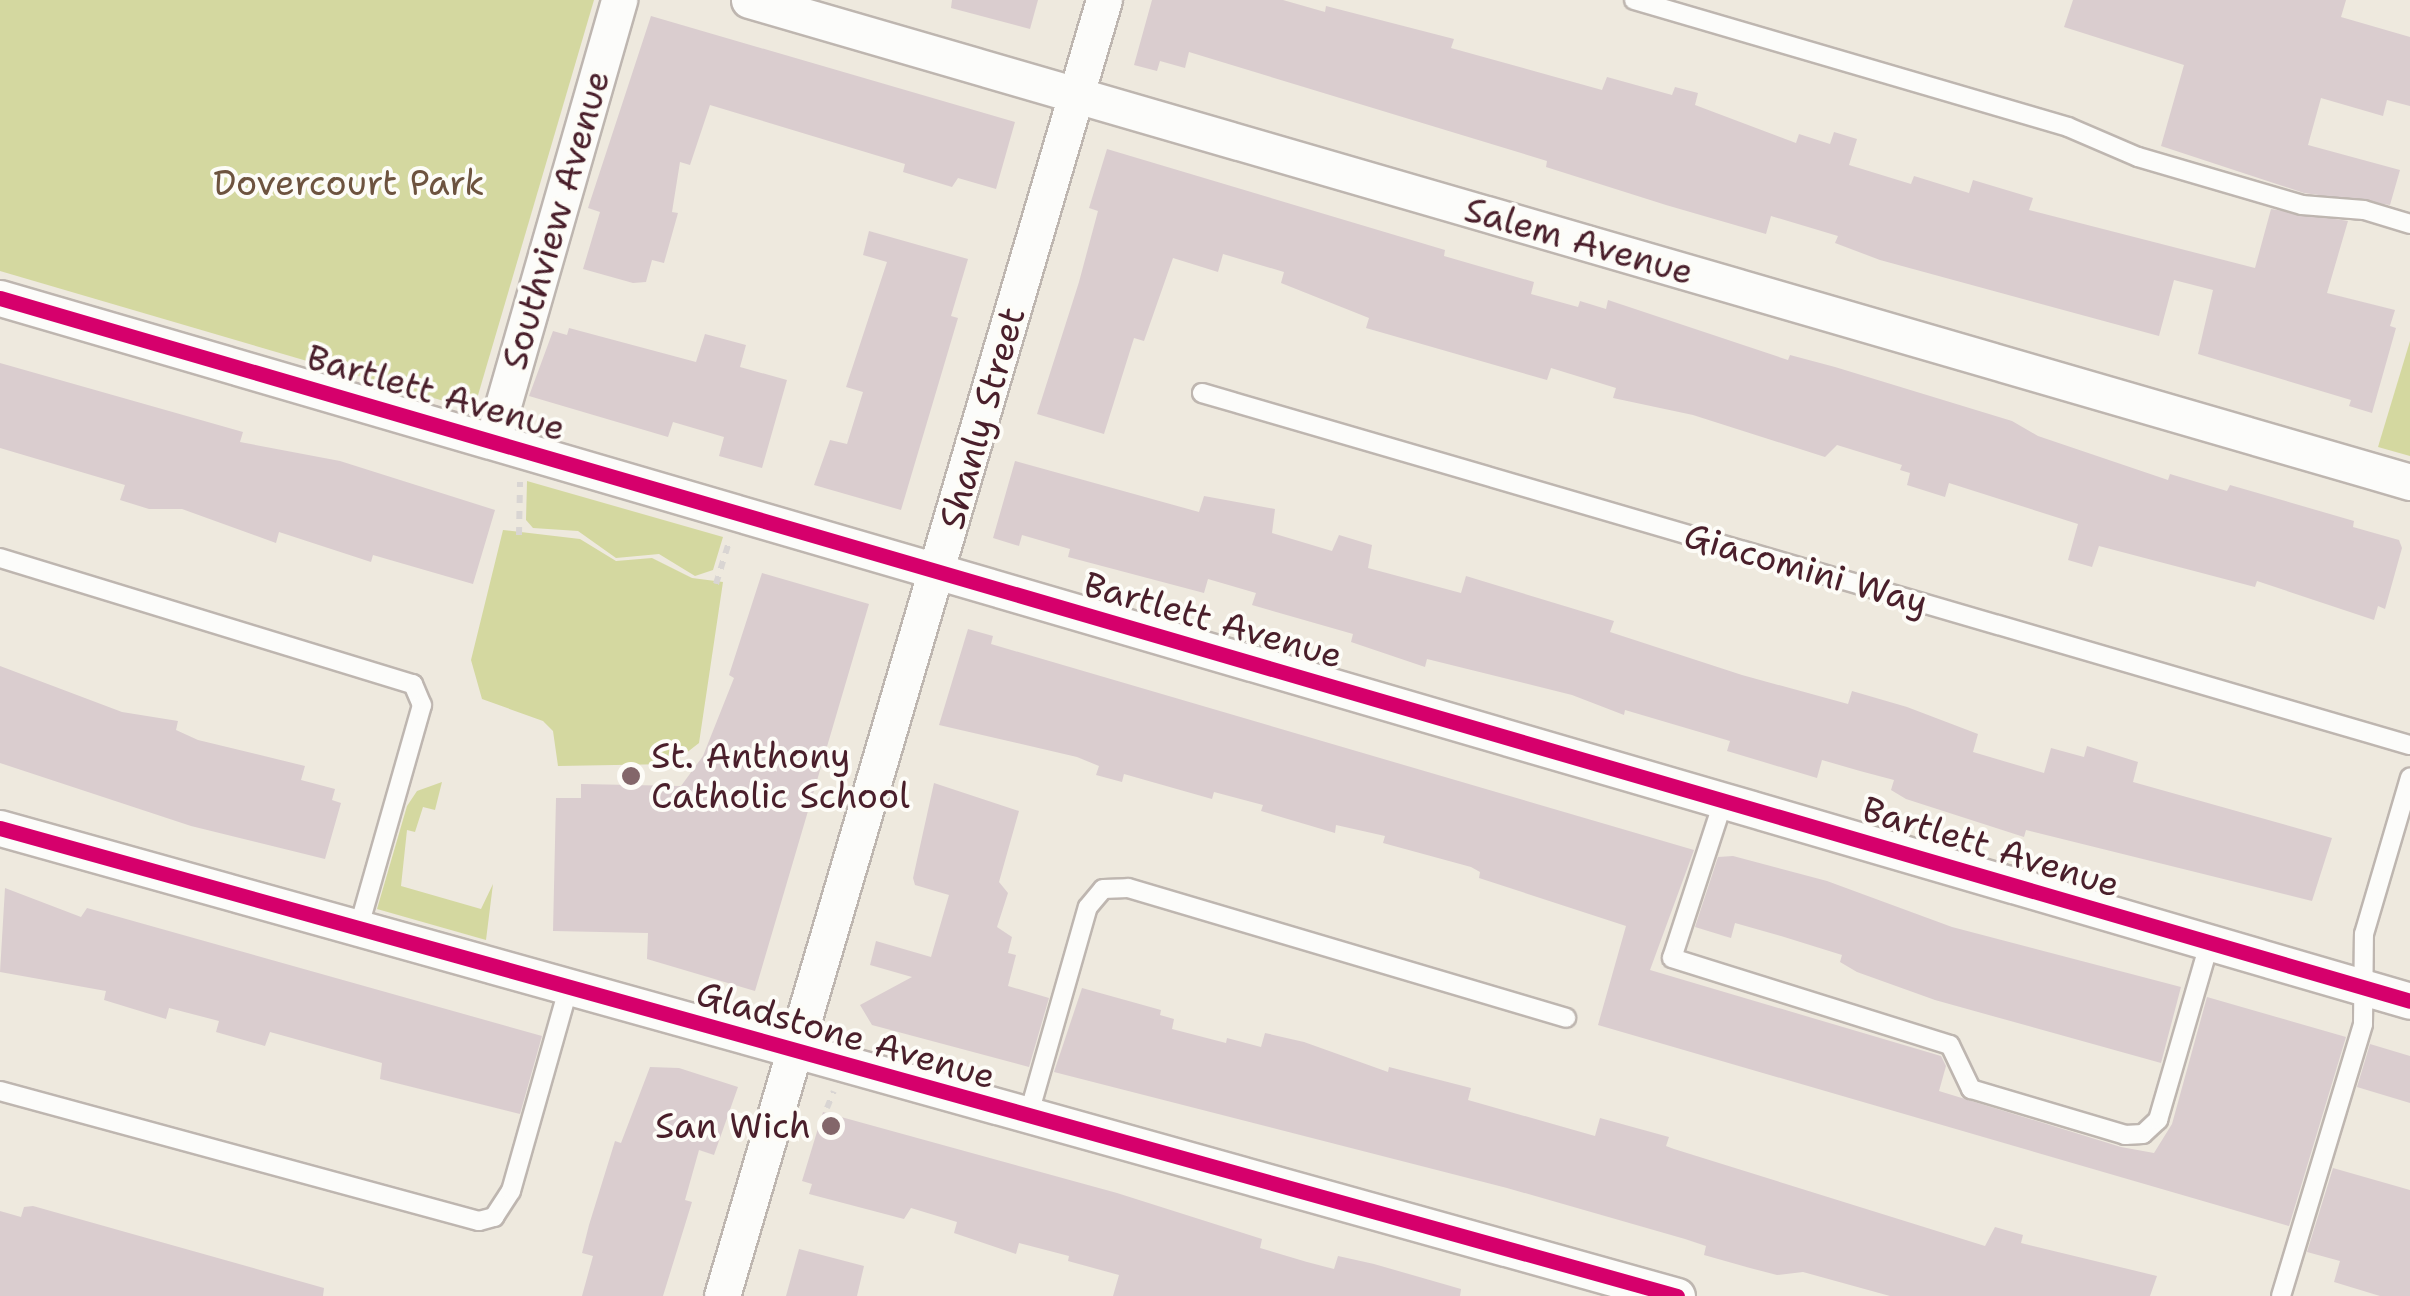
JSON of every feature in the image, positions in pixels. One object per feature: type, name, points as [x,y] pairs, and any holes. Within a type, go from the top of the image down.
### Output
[{"type":"street","name":"Southview Avenue","points":[[493,440],[619,0]]},
{"type":"street","name":"Salem Avenue","points":[[749,0],[2410,482]]},
{"type":"street","name":"Shanly Street","points":[[722,1296],[1104,0]]},
{"type":"street","name":"Bartlett Avenue","points":[[0,298],[2410,1001]]},
{"type":"street","name":"Gladstone Avenue","points":[[0,828],[568,990],[1677,1296]]},
{"type":"lane","points":[[1634,0],[2068,127],[2138,157],[2302,205],[2364,210],[2410,224]]},
{"type":"lane","name":"Giacomini Way","points":[[1202,393],[2410,745]]},
{"type":"lane","points":[[0,558],[413,684],[422,705],[358,930]]},
{"type":"lane","points":[[2281,1296],[2363,1024],[2367,988],[2364,934],[2410,778]]},
{"type":"lane","points":[[1724,799],[1672,958],[1950,1045],[1971,1089],[2108,1130],[2143,1134],[2158,1120],[2208,944]]},
{"type":"lane","points":[[1027,1118],[1088,907],[1103,890],[1128,888],[1566,1018]]},
{"type":"lane","points":[[0,1090],[478,1221],[494,1217],[511,1191],[568,990]]},
{"type":"path","points":[[519,535],[521,473]]},
{"type":"path","points":[[716,584],[736,512]]},
{"type":"path","points":[[828,1108],[834,1090]]},
{"type":"green space","name":"Dovercourt Park","points":[[0,0],[594,0],[476,402],[461,406],[0,271]]},
{"type":"green space","points":[[2410,341],[2410,456],[2378,447]]},
{"type":"green space","points":[[527,481],[723,537],[713,570],[695,576],[659,554],[616,558],[578,531],[533,528],[526,520]]},
{"type":"green space","points":[[503,530],[580,539],[616,561],[652,558],[692,578],[723,582],[699,743],[672,764],[558,766],[553,731],[543,721],[482,699],[471,660]]},
{"type":"green space","points":[[442,782],[435,810],[423,807],[415,832],[407,830],[401,886],[481,909],[493,884],[486,940],[377,909],[407,806],[417,791]]},
{"type":"building","points":[[952,0],[1038,0],[1030,29],[951,8]]},
{"type":"building","points":[[1152,0],[1283,0],[1325,12],[1326,6],[1454,39],[1451,48],[1602,90],[1607,77],[1672,95],[1675,87],[1698,93],[1695,105],[1796,143],[1799,134],[1830,144],[1834,132],[1857,139],[1849,165],[1911,184],[1914,176],[1969,193],[1973,180],[2033,198],[2029,210],[2255,268],[2271,209],[2348,221],[2327,293],[2395,310],[2390,326],[2396,328],[2372,413],[2349,406],[2351,400],[2198,354],[2213,290],[2174,280],[2159,336],[1880,260],[1835,243],[1838,236],[1771,216],[1766,234],[1666,205],[1546,167],[1547,161],[1189,52],[1185,68],[1160,61],[1157,71],[1134,65]]},
{"type":"building","points":[[2073,0],[2346,0],[2341,17],[2410,37],[2410,106],[2387,100],[2383,116],[2321,98],[2308,145],[2400,170],[2390,205],[2304,193],[2161,146],[2184,65],[2064,27]]},
{"type":"building","points":[[651,16],[1015,122],[996,189],[958,178],[952,187],[903,172],[905,164],[710,105],[690,165],[680,162],[672,212],[678,213],[664,263],[652,260],[646,282],[633,283],[583,269],[600,212],[588,208]]},
{"type":"building","points":[[1107,149],[1445,250],[1444,256],[1534,282],[1531,294],[1578,307],[1580,301],[1606,309],[1608,300],[1788,360],[1790,355],[1835,367],[2012,421],[2038,436],[2168,480],[2170,474],[2227,491],[2230,485],[2354,521],[2353,527],[2399,540],[2402,548],[2385,609],[2378,606],[2374,620],[2257,581],[2255,587],[2099,546],[2092,567],[2068,560],[2078,524],[1949,483],[1945,497],[1907,485],[1910,473],[1900,470],[1902,465],[1837,445],[1825,457],[1693,415],[1613,398],[1616,388],[1551,368],[1547,380],[1366,328],[1369,318],[1281,283],[1284,272],[1223,254],[1218,272],[1173,258],[1144,341],[1134,338],[1104,434],[1037,414],[1098,211],[1089,208]]},
{"type":"building","points":[[869,231],[968,259],[951,316],[958,318],[901,510],[814,485],[830,440],[847,444],[863,392],[846,387],[887,262],[863,255]]},
{"type":"building","points":[[569,328],[696,362],[705,334],[746,345],[740,367],[787,380],[762,468],[719,456],[724,437],[673,422],[668,437],[529,396],[553,331],[567,335]]},
{"type":"building","points":[[0,363],[243,432],[240,442],[340,461],[495,510],[473,584],[373,555],[371,562],[279,532],[276,543],[182,509],[149,509],[120,500],[125,485],[0,448]]},
{"type":"building","points":[[1015,461],[1199,512],[1204,496],[1275,509],[1272,533],[1332,551],[1339,535],[1372,545],[1368,568],[1461,593],[1466,576],[1614,621],[1610,632],[1742,675],[1848,704],[1852,691],[1907,707],[1978,734],[1973,752],[2044,773],[2051,748],[2084,757],[2087,746],[2138,762],[2133,782],[2332,838],[2312,901],[2026,830],[2024,837],[1906,799],[1891,790],[1894,780],[1822,760],[1817,778],[1727,751],[1730,741],[1625,710],[1624,715],[1572,695],[1427,659],[1425,667],[1351,642],[1353,634],[1252,605],[1256,593],[1208,579],[1204,593],[1068,557],[1070,549],[1022,535],[1019,546],[993,538]]},
{"type":"building","points":[[762,573],[869,604],[755,991],[647,959],[648,933],[553,931],[556,798],[581,798],[581,784],[681,786],[703,756],[734,678],[729,675]]},
{"type":"building","points":[[968,629],[993,636],[991,644],[1694,850],[1650,970],[1941,1056],[1946,1066],[1939,1091],[2121,1147],[2154,1153],[2172,1124],[2207,997],[2346,1037],[2289,1226],[1598,1025],[1626,926],[1479,878],[1480,872],[1471,867],[1383,843],[1385,836],[1336,825],[1335,833],[1261,811],[1263,805],[1214,792],[1212,799],[1124,774],[1122,782],[1096,775],[1099,766],[1077,757],[939,725]]},
{"type":"building","points":[[0,666],[122,712],[178,721],[176,730],[198,740],[305,766],[301,780],[335,789],[332,800],[341,803],[325,859],[191,826],[0,763]]},
{"type":"building","points":[[934,783],[1019,811],[999,882],[1008,893],[997,927],[1012,937],[1008,953],[1016,955],[1008,986],[1049,998],[1029,1067],[872,1025],[860,1005],[912,977],[870,965],[876,941],[931,957],[949,895],[915,885],[913,878]]},
{"type":"building","points":[[1733,856],[1827,881],[1952,927],[2181,987],[2161,1063],[1935,1000],[1857,972],[1840,962],[1842,955],[1781,936],[1735,923],[1731,938],[1695,927],[1718,857]]},
{"type":"building","points":[[5,888],[81,917],[87,908],[542,1036],[520,1114],[380,1079],[382,1063],[270,1032],[265,1046],[216,1032],[219,1021],[169,1008],[166,1019],[104,1000],[106,991],[0,972]]},
{"type":"building","points":[[1082,988],[1161,1010],[1160,1015],[1174,1019],[1172,1029],[1226,1043],[1227,1038],[1261,1047],[1265,1033],[1304,1042],[1388,1072],[1389,1067],[1471,1088],[1468,1100],[1595,1136],[1600,1118],[1669,1137],[1666,1146],[1674,1149],[1985,1246],[1995,1227],[2023,1235],[2021,1243],[2157,1276],[2150,1296],[1890,1296],[1803,1272],[1777,1275],[1750,1268],[1704,1255],[1706,1246],[1685,1239],[1507,1188],[1054,1072]]},
{"type":"building","points":[[2370,1044],[2410,1056],[2410,1103],[2357,1087]]},
{"type":"building","points":[[650,1067],[679,1068],[738,1087],[714,1155],[699,1150],[685,1200],[692,1202],[663,1296],[582,1296],[593,1256],[582,1253],[589,1225],[615,1141],[621,1143]]},
{"type":"building","points":[[823,1112],[1117,1193],[1262,1239],[1260,1248],[1307,1262],[1334,1269],[1338,1256],[1374,1264],[1461,1289],[1460,1296],[1113,1296],[1119,1275],[1068,1261],[1069,1256],[1019,1243],[1016,1254],[954,1233],[957,1222],[911,1208],[904,1219],[809,1194],[812,1184],[802,1181]]},
{"type":"building","points":[[2333,1168],[2410,1190],[2410,1296],[2380,1296],[2334,1282],[2340,1261],[2307,1252]]},
{"type":"building","points":[[33,1206],[324,1288],[323,1296],[0,1296],[0,1211],[21,1217],[24,1207]]},
{"type":"building","points":[[799,1249],[864,1266],[857,1296],[786,1296]]},
{"type":"cycle path","points":[[0,298],[2410,1001]]},
{"type":"cycle path","points":[[0,828],[1677,1296]]},
{"type":"place","name":"St. Anthony Catholic School","points":[[631,776]]},
{"type":"place","name":"San Wich","points":[[831,1126]]}]
